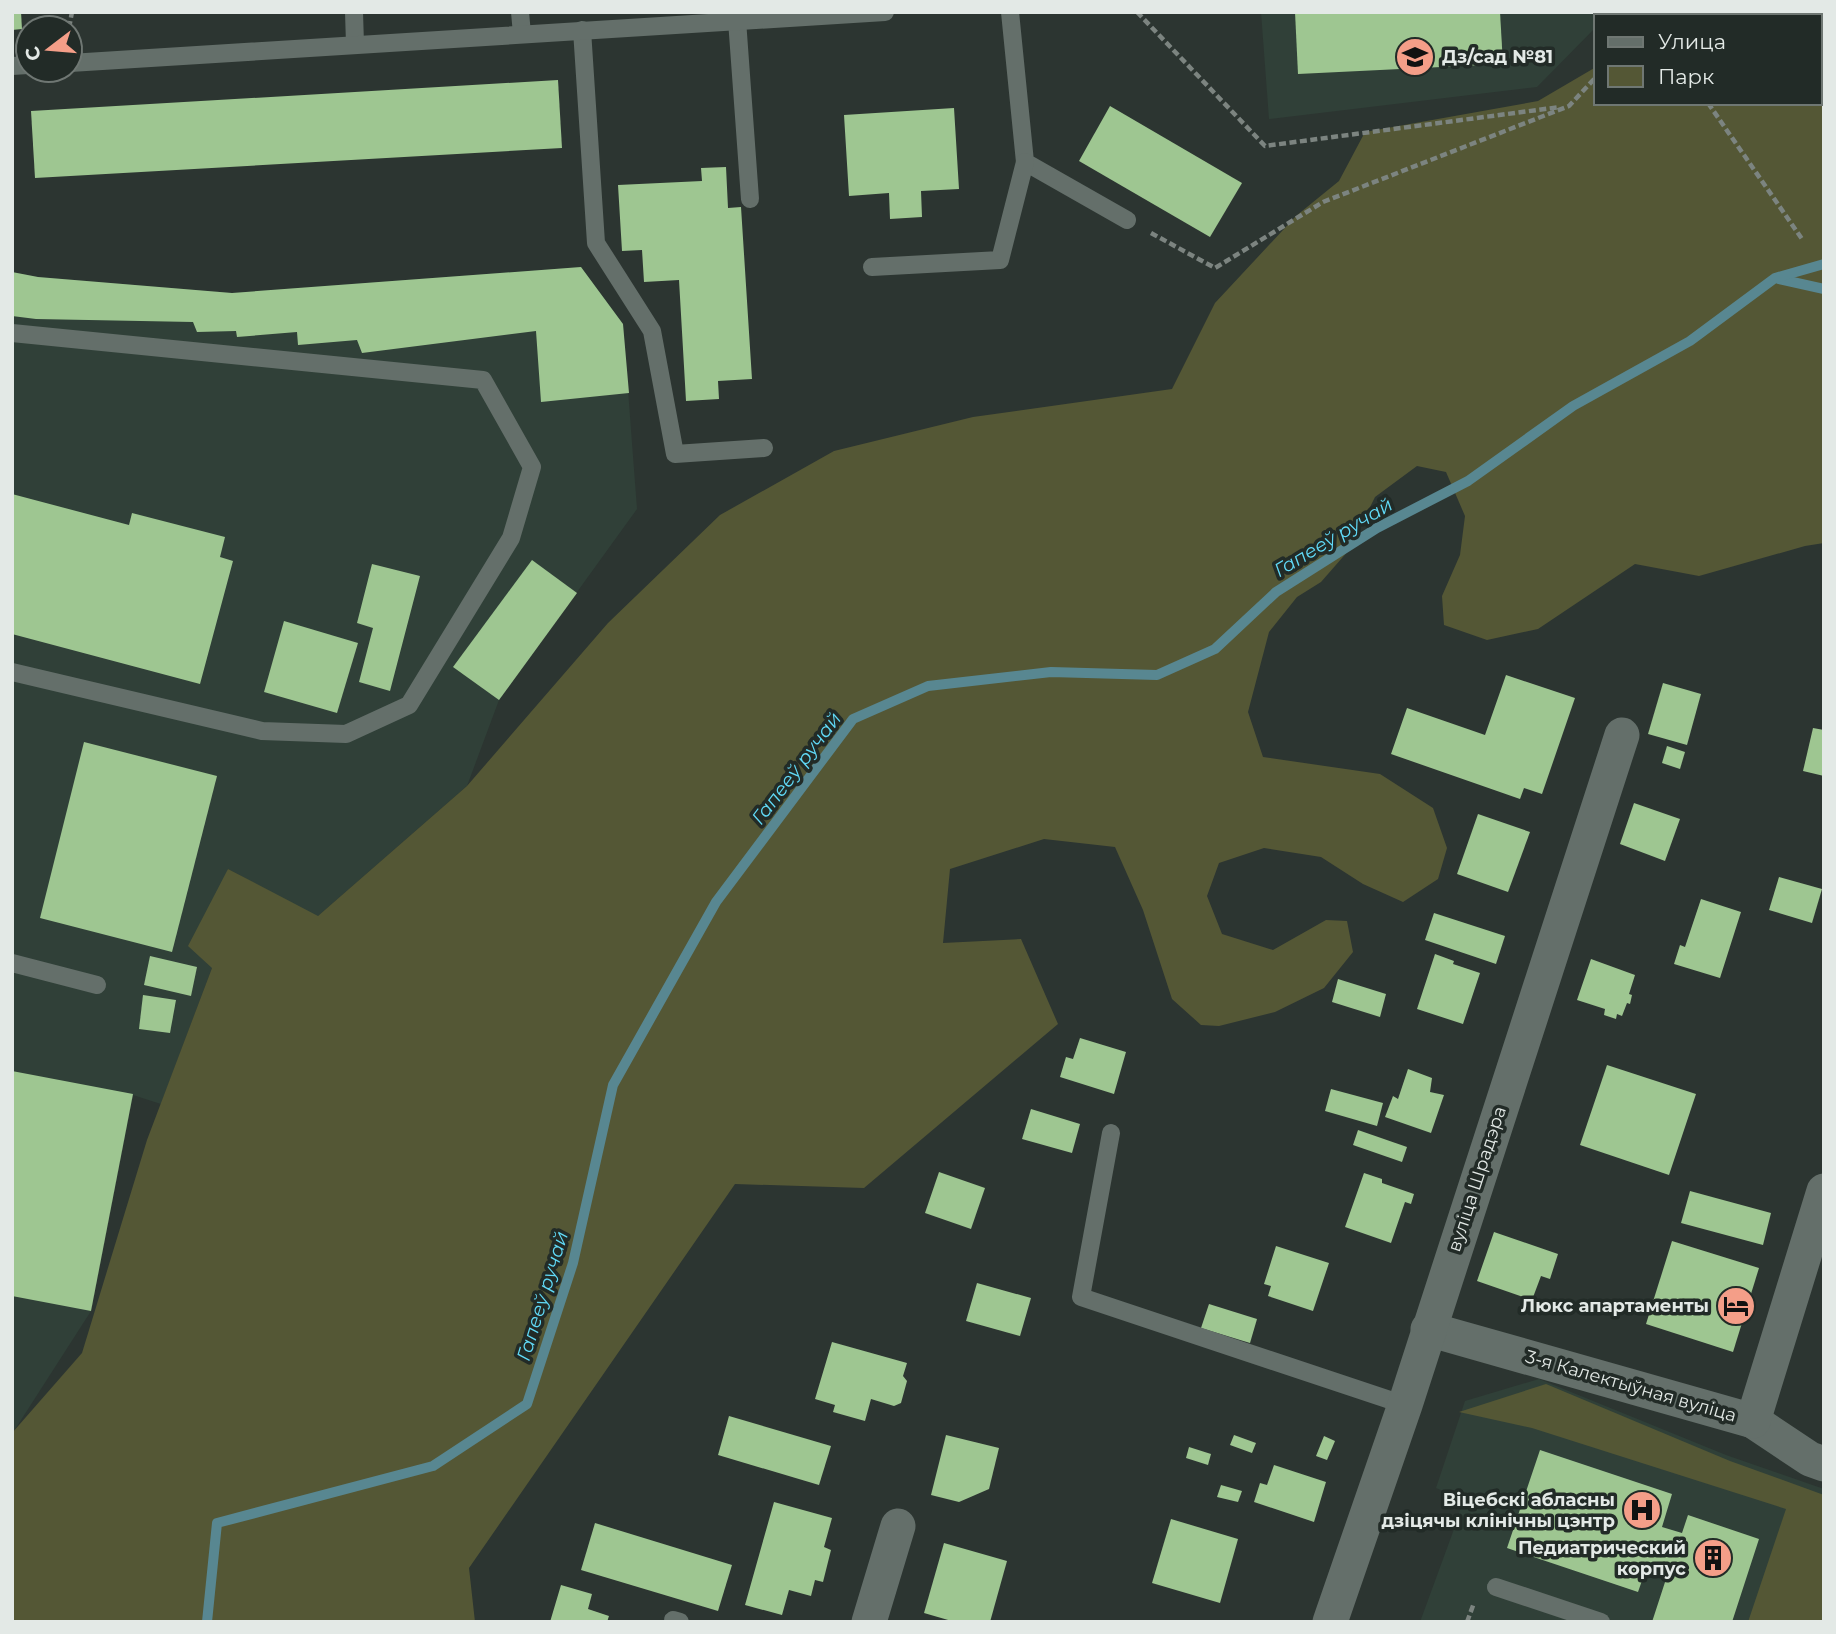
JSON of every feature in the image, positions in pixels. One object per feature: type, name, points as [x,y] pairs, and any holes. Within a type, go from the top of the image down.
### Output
[{"type":"street","name":"вуліца Шрадэра","points":[[1330,1622],[1405,1405],[1622,735]]},
{"type":"street","points":[[1754,1420],[1824,1191]]},
{"type":"street","name":"3-я Калектыўная вуліца","points":[[1428,1329],[1754,1420],[1810,1459],[1824,1464]]},
{"type":"street","points":[[869,1622],[898,1526]]},
{"type":"lane","points":[[354,12],[355,44]]},
{"type":"lane","points":[[520,12],[522,34]]},
{"type":"lane","points":[[84,62],[885,12]]},
{"type":"lane","points":[[872,267],[1000,260],[1025,162],[1010,12]]},
{"type":"lane","points":[[737,20],[750,199]]},
{"type":"lane","points":[[582,30],[596,243],[652,331],[675,454],[764,448]]},
{"type":"lane","points":[[1025,162],[1127,220]]},
{"type":"lane","points":[[12,333],[483,380],[533,467],[511,538],[409,705],[346,734],[262,731],[12,672]]},
{"type":"lane","points":[[12,963],[97,985]]},
{"type":"lane","points":[[1111,1133],[1080,1297],[1405,1405]]},
{"type":"lane","points":[[1496,1587],[1601,1622]]},
{"type":"path","points":[[1137,12],[1265,146],[1569,106]]},
{"type":"path","points":[[1127,220],[1215,268],[1323,202],[1569,106],[1594,79]]},
{"type":"path","points":[[1709,105],[1802,239]]},
{"type":"shaded area","name":"Дз/сад №81","points":[[1261,12],[1611,12],[1594,14],[1594,29],[1537,87],[1269,119]]},
{"type":"shaded area","points":[[581,267],[623,324],[637,509],[499,700],[467,786],[317,917],[228,869],[212,968],[161,1104],[133,1095],[91,1311],[12,1434],[12,272],[38,277],[232,293]]},
{"type":"shaded area","name":"Віцебскі абласны дзіцячы клінічны цэнтр","points":[[1539,1379],[1726,1455],[1824,1489],[1824,1622],[1420,1622],[1463,1499],[1436,1488],[1465,1401]]},
{"type":"green space","points":[[1824,12],[1824,543],[1699,576],[1635,564],[1538,629],[1487,640],[1444,625],[1442,596],[1460,555],[1465,516],[1446,472],[1417,466],[1375,497],[1349,550],[1321,582],[1297,597],[1269,632],[1248,712],[1263,757],[1380,774],[1433,808],[1447,848],[1438,879],[1403,902],[1363,884],[1321,857],[1264,848],[1219,863],[1207,896],[1222,934],[1273,950],[1326,920],[1347,921],[1353,952],[1324,988],[1275,1012],[1219,1026],[1201,1025],[1172,999],[1143,910],[1115,847],[1044,839],[950,869],[943,943],[1021,939],[1058,1024],[864,1188],[735,1184],[469,1568],[475,1622],[12,1622],[12,1433],[82,1353],[147,1140],[212,968],[188,946],[228,869],[318,916],[467,786],[608,623],[720,515],[834,451],[973,417],[1172,389],[1215,303],[1296,216],[1339,181],[1365,132],[1538,101],[1594,68],[1594,105],[1822,105],[1822,14],[1686,14]]},
{"type":"green space","points":[[1546,1384],[1730,1461],[1824,1495],[1824,1622],[1748,1622],[1786,1509],[1532,1428],[1459,1412]]},
{"type":"building","points":[[12,12],[21,12],[14,14],[12,30]]},
{"type":"building","points":[[1295,12],[1500,12],[1503,64],[1298,74]]},
{"type":"building","points":[[558,80],[562,148],[35,178],[31,111]]},
{"type":"building","points":[[1110,106],[1242,183],[1210,237],[1079,161]]},
{"type":"building","points":[[954,108],[959,189],[921,191],[922,217],[890,219],[889,193],[849,196],[844,115]]},
{"type":"building","points":[[726,167],[728,208],[741,207],[752,379],[718,381],[719,399],[686,401],[679,280],[644,282],[642,250],[622,251],[618,185],[702,181],[701,168]]},
{"type":"building","points":[[581,267],[623,324],[629,393],[541,402],[536,331],[362,353],[357,340],[298,345],[297,332],[237,337],[236,331],[197,332],[193,322],[36,319],[12,316],[12,272],[38,277],[232,293]]},
{"type":"building","points":[[12,494],[129,525],[132,513],[225,537],[220,557],[233,561],[200,684],[12,634]]},
{"type":"building","points":[[532,560],[577,593],[499,700],[453,667]]},
{"type":"building","points":[[372,564],[420,576],[390,691],[359,682],[373,628],[357,623]]},
{"type":"building","points":[[284,621],[358,643],[337,713],[264,692]]},
{"type":"building","points":[[1506,675],[1575,698],[1542,794],[1524,788],[1520,799],[1391,754],[1407,708],[1485,735]]},
{"type":"building","points":[[1663,683],[1701,694],[1687,745],[1648,734]]},
{"type":"building","points":[[1813,728],[1824,730],[1824,776],[1803,771]]},
{"type":"building","points":[[84,742],[217,776],[172,952],[40,918]]},
{"type":"building","points":[[1667,746],[1685,752],[1680,769],[1662,763]]},
{"type":"building","points":[[1634,803],[1680,819],[1665,861],[1620,844]]},
{"type":"building","points":[[1478,814],[1530,832],[1508,892],[1457,874]]},
{"type":"building","points":[[1779,877],[1822,889],[1812,923],[1769,910]]},
{"type":"building","points":[[1701,899],[1741,912],[1720,978],[1674,964],[1680,945],[1685,947]]},
{"type":"building","points":[[1434,913],[1505,936],[1496,964],[1425,940]]},
{"type":"building","points":[[1435,954],[1454,961],[1453,964],[1480,973],[1463,1024],[1417,1009]]},
{"type":"building","points":[[150,956],[197,967],[191,996],[144,985]]},
{"type":"building","points":[[1591,959],[1635,975],[1629,994],[1632,995],[1630,1004],[1627,1003],[1622,1016],[1617,1014],[1616,1019],[1604,1015],[1605,1009],[1577,1000]]},
{"type":"building","points":[[1338,979],[1386,994],[1380,1017],[1332,1002]]},
{"type":"building","points":[[143,995],[176,1000],[170,1033],[139,1029]]},
{"type":"building","points":[[1080,1038],[1126,1052],[1114,1094],[1060,1077],[1066,1057],[1073,1059]]},
{"type":"building","points":[[1607,1065],[1696,1094],[1669,1175],[1580,1145]]},
{"type":"building","points":[[1408,1069],[1432,1078],[1430,1092],[1444,1095],[1431,1133],[1385,1117],[1393,1096],[1398,1099]]},
{"type":"building","points":[[12,1071],[133,1094],[91,1311],[12,1296]]},
{"type":"building","points":[[1331,1089],[1383,1103],[1377,1126],[1325,1111]]},
{"type":"building","points":[[1031,1109],[1080,1124],[1072,1153],[1022,1139]]},
{"type":"building","points":[[1358,1130],[1407,1147],[1402,1162],[1353,1145]]},
{"type":"building","points":[[939,1172],[985,1188],[971,1229],[925,1213]]},
{"type":"building","points":[[1364,1173],[1382,1179],[1382,1183],[1414,1194],[1411,1204],[1405,1202],[1391,1243],[1345,1227]]},
{"type":"building","points":[[1690,1191],[1771,1213],[1763,1245],[1681,1223]]},
{"type":"building","points":[[1494,1232],[1558,1254],[1550,1279],[1541,1276],[1532,1300],[1477,1281]]},
{"type":"building","points":[[1672,1241],[1759,1268],[1733,1352],[1646,1324]]},
{"type":"building","points":[[1276,1246],[1329,1263],[1313,1311],[1268,1296],[1271,1286],[1264,1284]]},
{"type":"building","points":[[977,1283],[1031,1298],[1020,1336],[966,1321]]},
{"type":"building","points":[[1209,1304],[1257,1319],[1250,1343],[1201,1328]]},
{"type":"building","points":[[832,1342],[907,1363],[903,1376],[907,1381],[901,1403],[894,1406],[871,1399],[865,1421],[833,1412],[835,1405],[815,1399]]},
{"type":"building","points":[[729,1416],[831,1446],[819,1485],[718,1455]]},
{"type":"building","points":[[946,1435],[999,1448],[989,1489],[959,1502],[931,1495]]},
{"type":"building","points":[[1234,1435],[1256,1443],[1252,1453],[1230,1445]]},
{"type":"building","points":[[1324,1436],[1335,1441],[1327,1460],[1316,1456]]},
{"type":"building","points":[[1189,1447],[1211,1454],[1208,1465],[1186,1458]]},
{"type":"building","points":[[1540,1450],[1672,1494],[1662,1527],[1682,1533],[1688,1515],[1759,1539],[1732,1622],[1652,1622],[1667,1576],[1646,1569],[1638,1592],[1507,1548]]},
{"type":"building","points":[[1274,1465],[1326,1482],[1314,1522],[1254,1502],[1260,1483],[1267,1485]]},
{"type":"building","points":[[1221,1485],[1242,1491],[1238,1502],[1217,1497]]},
{"type":"building","points":[[774,1502],[832,1518],[824,1547],[831,1550],[823,1582],[815,1580],[811,1596],[789,1590],[782,1615],[745,1605]]},
{"type":"building","points":[[1171,1519],[1238,1539],[1220,1603],[1152,1583]]},
{"type":"building","points":[[595,1523],[732,1565],[718,1611],[581,1570]]},
{"type":"building","points":[[944,1543],[1007,1561],[990,1622],[955,1622],[924,1613]]},
{"type":"building","points":[[561,1585],[592,1594],[588,1609],[609,1616],[607,1622],[550,1622]]},
{"type":"waterway","name":"Гапееў ручай","points":[[207,1622],[217,1523],[433,1466],[527,1404],[573,1263],[613,1085],[716,902],[853,719],[928,686],[1051,672],[1157,675],[1215,649],[1276,592],[1377,528],[1468,481],[1573,406],[1690,341],[1775,278],[1824,264]]},
{"type":"waterway","points":[[1779,279],[1824,289]]},
{"type":"place","name":"Дз/сад №81","points":[[1415,57]]},
{"type":"place","name":"Люкс апартаменты","points":[[1736,1306]]},
{"type":"place","name":"Віцебскі абласны дзіцячы клінічны цэнтр","points":[[1642,1510]]},
{"type":"place","name":"Педиатрический корпус","points":[[1713,1558]]}]
